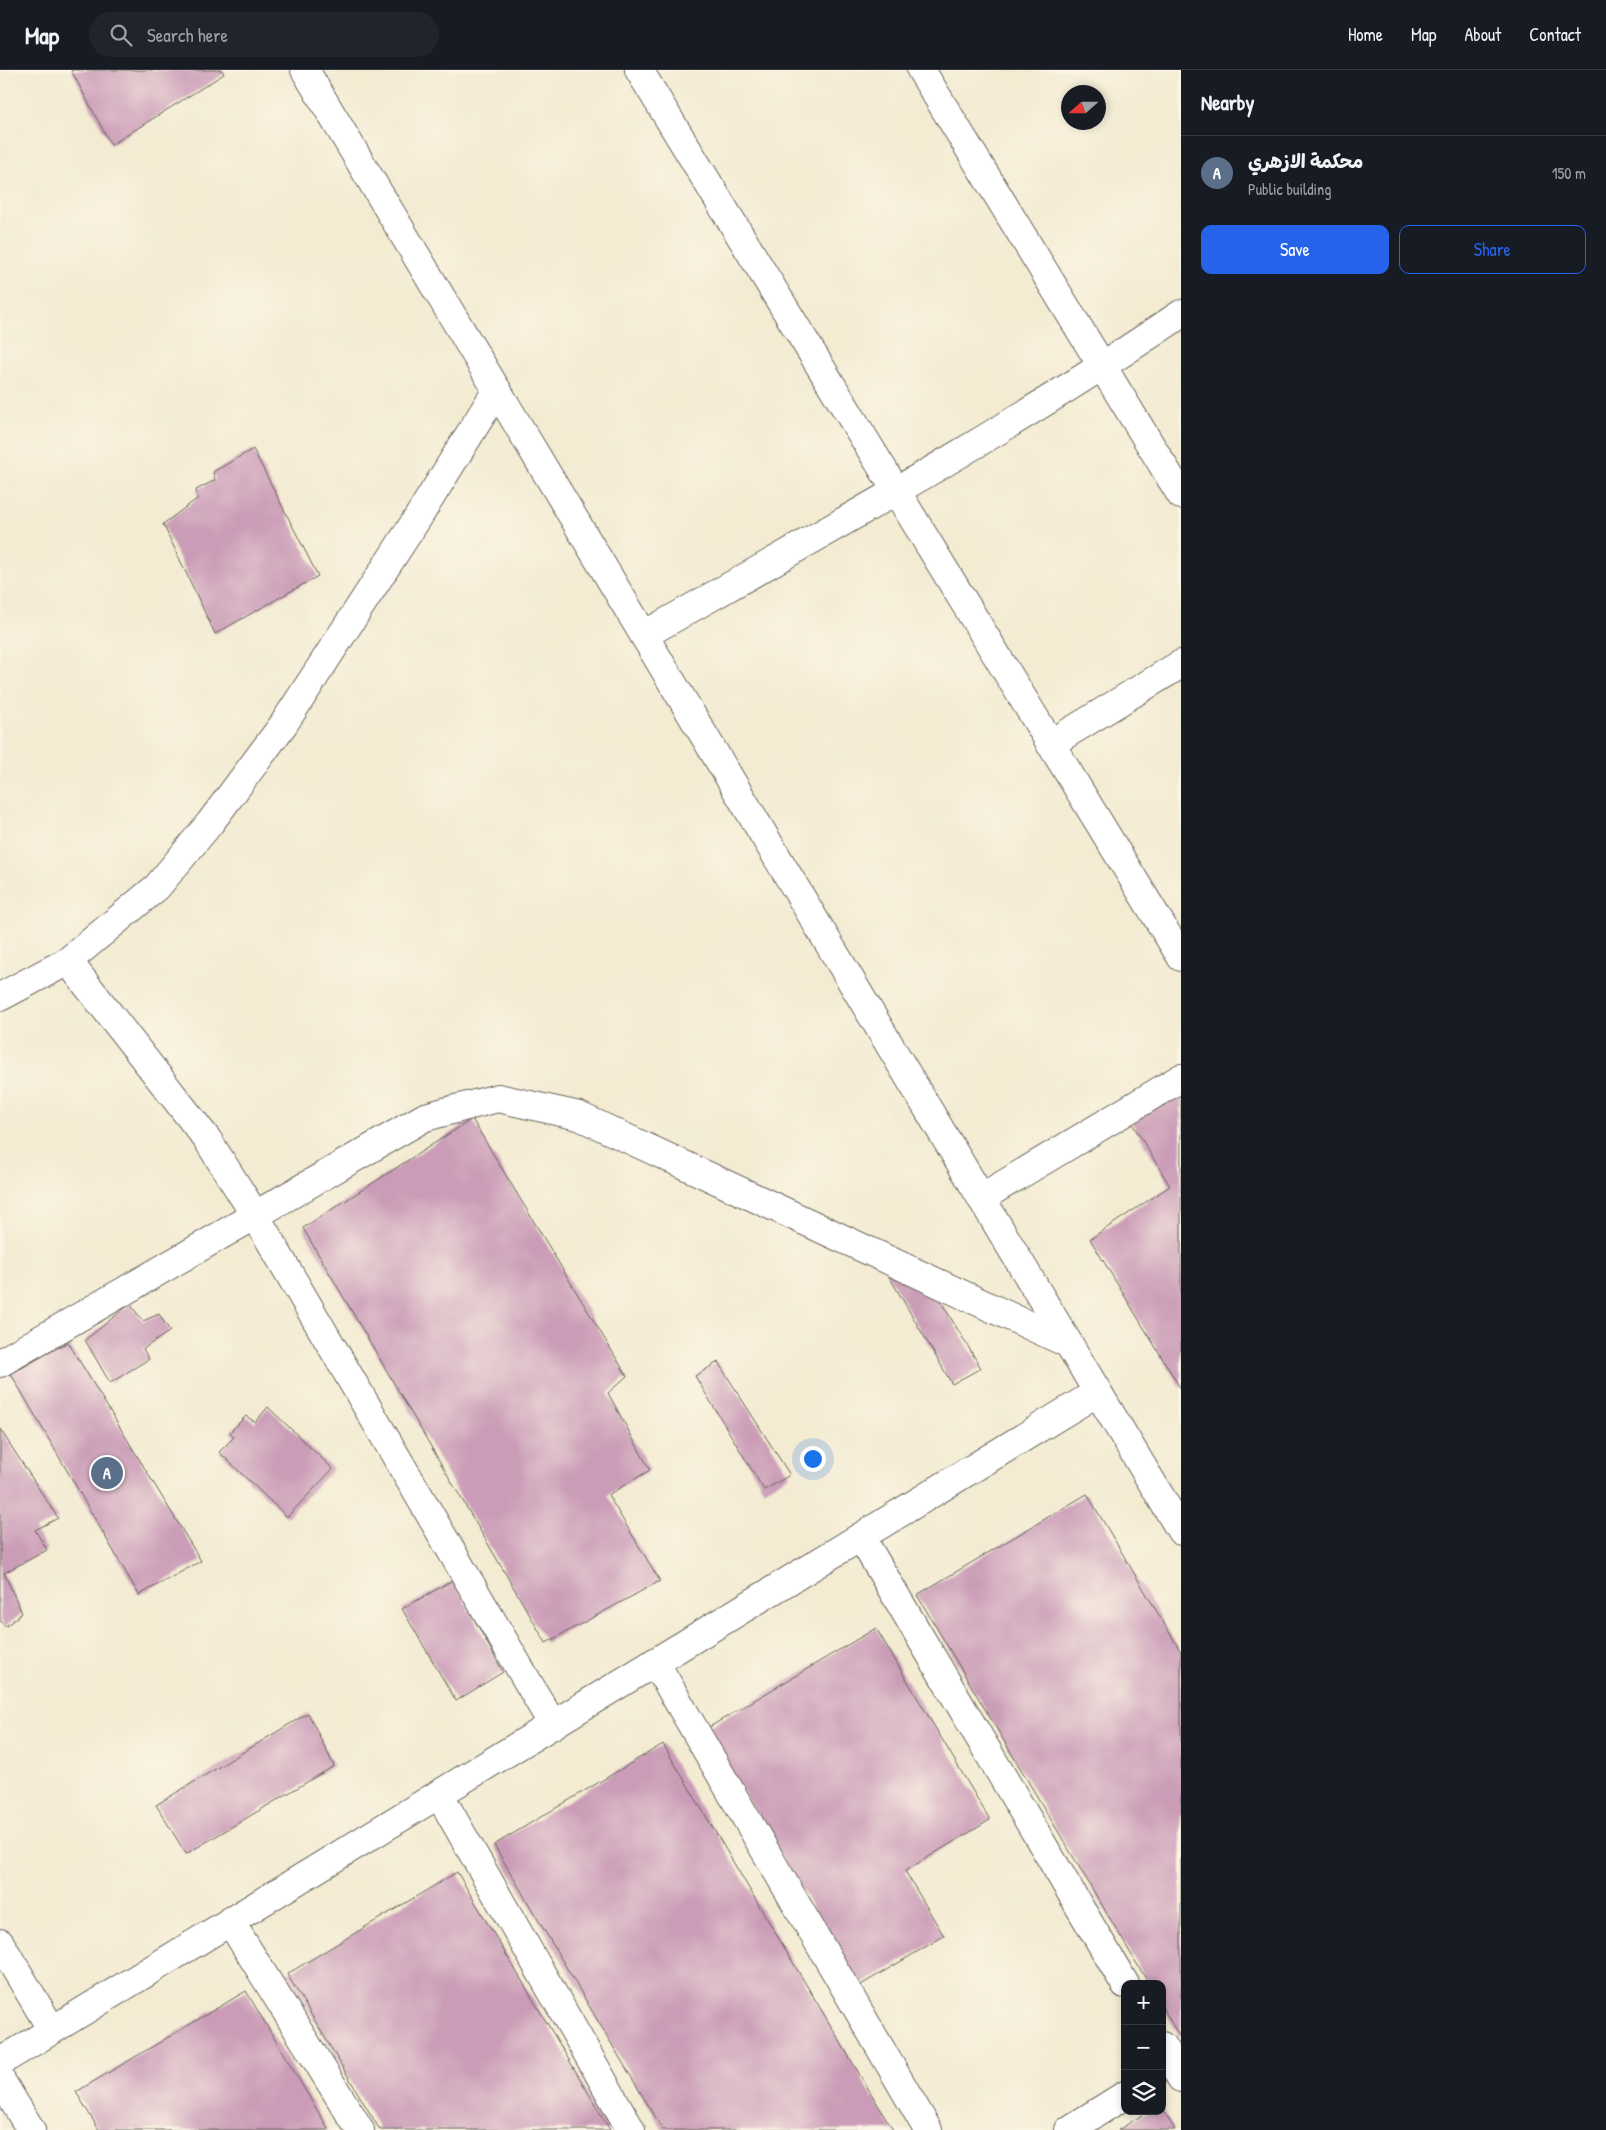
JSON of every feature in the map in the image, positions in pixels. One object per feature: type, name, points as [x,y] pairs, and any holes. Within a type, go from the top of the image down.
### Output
[{"type":"street","points":[[305,70],[1181,1531]]},
{"type":"street","points":[[639,70],[1181,957]]},
{"type":"street","points":[[922,70],[1181,495]]},
{"type":"street","points":[[644,636],[896,492],[1102,367],[1181,314]]},
{"type":"street","points":[[0,997],[68,961],[157,886],[210,823],[283,725],[417,519],[497,390]]},
{"type":"street","points":[[1050,744],[1181,664]]},
{"type":"street","points":[[68,961],[207,1140],[255,1215],[553,1725]]},
{"type":"street","points":[[981,1198],[1181,1078]]},
{"type":"street","points":[[0,1363],[425,1117],[498,1098],[579,1116],[1068,1344]]},
{"type":"street","points":[[0,2062],[1098,1392]]},
{"type":"street","points":[[861,1537],[1123,1980]]},
{"type":"street","points":[[656,1662],[928,2130]]},
{"type":"street","points":[[439,1794],[631,2130]]},
{"type":"street","points":[[230,1921],[360,2130]]},
{"type":"street","points":[[0,1943],[52,2030]]},
{"type":"street","points":[[0,2079],[32,2130]]},
{"type":"street","points":[[1069,2130],[1121,2098]]},
{"type":"building","points":[[71,70],[222,70],[224,74],[111,145]]},
{"type":"building","points":[[253,449],[318,576],[215,634],[163,524],[198,498],[196,490],[215,480],[213,472]]},
{"type":"building","points":[[1181,1088],[1181,1389],[1090,1239],[1170,1186],[1130,1120]]},
{"type":"building","points":[[472,1119],[627,1376],[608,1393],[650,1470],[608,1495],[660,1581],[546,1643],[303,1228]]},
{"type":"building","points":[[914,1257],[981,1368],[952,1384],[887,1273]]},
{"type":"building","points":[[130,1304],[143,1321],[159,1314],[170,1331],[143,1349],[149,1359],[110,1383],[85,1340]]},
{"type":"building","points":[[68,1342],[201,1561],[139,1595],[11,1374]]},
{"type":"building","points":[[718,1362],[790,1475],[764,1490],[695,1376]]},
{"type":"building","points":[[268,1407],[333,1469],[287,1517],[219,1452],[234,1437],[230,1432],[246,1416],[255,1422]]},
{"type":"building","points":[[0,1429],[58,1518],[35,1530],[47,1550],[4,1573],[22,1613],[5,1627],[0,1620]]},
{"type":"building","points":[[1087,1494],[1181,1652],[1181,2039],[1166,2014],[1166,1980],[1147,1980],[917,1595]]},
{"type":"building","points":[[453,1580],[503,1672],[456,1701],[402,1609]]},
{"type":"building","points":[[876,1628],[990,1820],[905,1871],[944,1936],[859,1986],[706,1729]]},
{"type":"building","points":[[308,1713],[334,1766],[186,1854],[156,1805]]},
{"type":"building","points":[[663,1744],[893,2130],[663,2130],[608,2038],[494,1845]]},
{"type":"building","points":[[457,1872],[610,2130],[380,2130],[287,1974]]},
{"type":"building","points":[[246,1991],[329,2130],[99,2130],[76,2092]]},
{"type":"building","points":[[1166,2114],[1175,2130],[1118,2130],[1142,2115]]},
{"type":"place","name":"محكمة الازهري","points":[[107,1473]]}]
